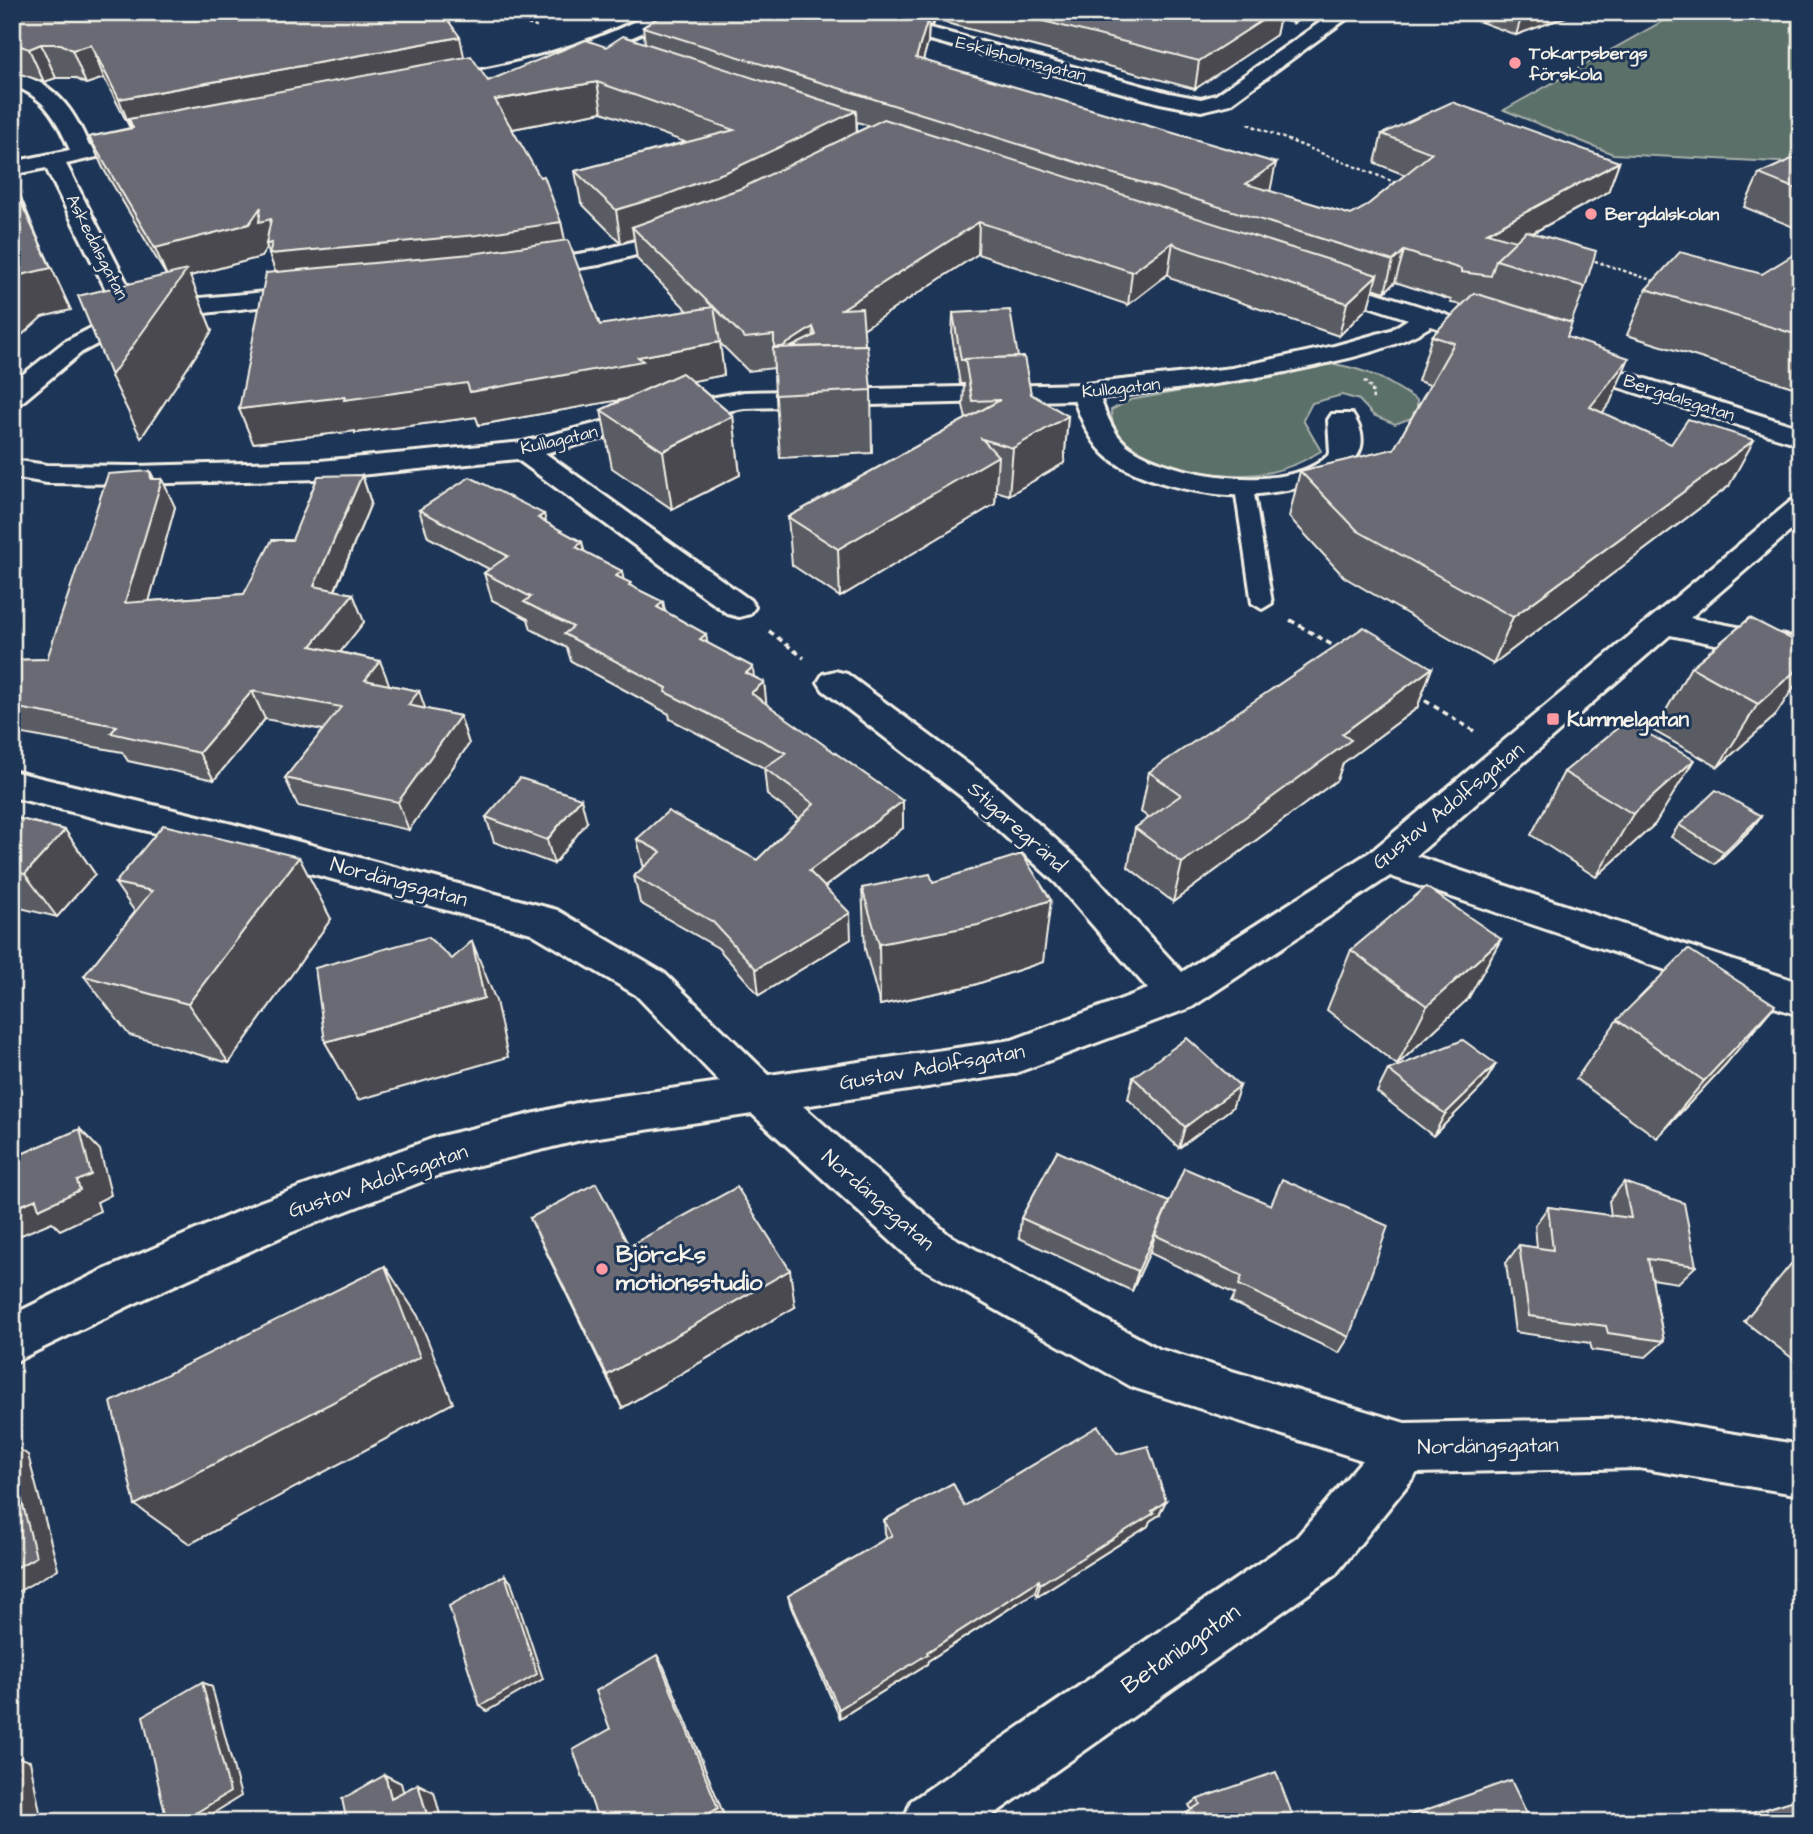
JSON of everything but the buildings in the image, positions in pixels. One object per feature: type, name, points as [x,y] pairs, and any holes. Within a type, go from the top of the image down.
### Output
[{"type":"street","points":[[411,89],[539,66],[599,48],[667,12]]},
{"type":"street","name":"Eskilsholmsgatan","points":[[832,12],[938,36],[1167,99],[1209,105]]},
{"type":"street","points":[[1209,105],[1231,96],[1347,12]]},
{"type":"street","points":[[1290,31],[1316,37]]},
{"type":"street","points":[[599,48],[625,56]]},
{"type":"street","points":[[12,78],[32,85],[61,104],[82,154]]},
{"type":"street","points":[[12,169],[171,135]]},
{"type":"street","name":"Askedalsgatan","points":[[12,397],[73,347],[132,317],[54,160]]},
{"type":"street","points":[[505,271],[599,258],[689,233],[713,222]]},
{"type":"street","points":[[1298,275],[1468,330]]},
{"type":"street","points":[[132,317],[189,306],[333,293]]},
{"type":"street","name":"Kullagatan","points":[[12,468],[47,474],[135,475],[320,470],[523,450],[665,414],[744,400],[1085,392],[1232,376],[1339,353],[1400,335],[1429,317]]},
{"type":"street","name":"Bergdalsgatan","points":[[1548,356],[1801,437]]},
{"type":"street","points":[[1085,392],[1103,435],[1120,453],[1183,479],[1244,488],[1291,482],[1324,471],[1342,458],[1346,445],[1342,420]]},
{"type":"street","points":[[523,450],[738,607]]},
{"type":"street","name":"Gustav Adolfsgatan","points":[[12,1340],[116,1288],[276,1217],[437,1156],[585,1120],[762,1096],[1013,1056],[1178,995],[1386,860],[1801,507]]},
{"type":"street","points":[[1665,624],[1801,650]]},
{"type":"street","name":"Stigaregränd","points":[[821,671],[975,788],[1069,873],[1178,995]]},
{"type":"street","name":"Nordängsgatan","points":[[12,784],[232,838],[544,921],[650,984],[762,1096],[933,1250],[1149,1370],[1405,1448],[1639,1443],[1801,1470]]},
{"type":"street","points":[[1386,860],[1801,1000]]},
{"type":"street","name":"Betaniagatan","points":[[932,1822],[1315,1556],[1405,1448]]},
{"type":"lane","points":[[1244,488],[1262,603]]},
{"type":"path","points":[[1209,105],[1240,121],[1409,188]]},
{"type":"path","points":[[1583,257],[1660,283]]},
{"type":"path","points":[[1262,603],[1346,653]]},
{"type":"path","points":[[738,607],[821,671]]},
{"type":"path","points":[[1405,689],[1513,754]]},
{"type":"green space","points":[[1679,12],[1801,12],[1801,163],[1613,154],[1504,110]]},
{"type":"green space","points":[[1334,364],[1368,373],[1406,393],[1417,400],[1417,416],[1395,424],[1373,415],[1359,400],[1342,395],[1312,403],[1303,420],[1321,451],[1297,464],[1252,475],[1201,472],[1150,458],[1130,446],[1116,430],[1111,410],[1130,400]]},
{"type":"place","name":"Tokarpsbergs förskola","points":[[1515,63]]},
{"type":"place","name":"Bergdalskolan","points":[[1591,214]]},
{"type":"place","name":"Kummelgatan","points":[[1553,719]]},
{"type":"place","name":"Björcks motionsstudio","points":[[602,1269]]}]
